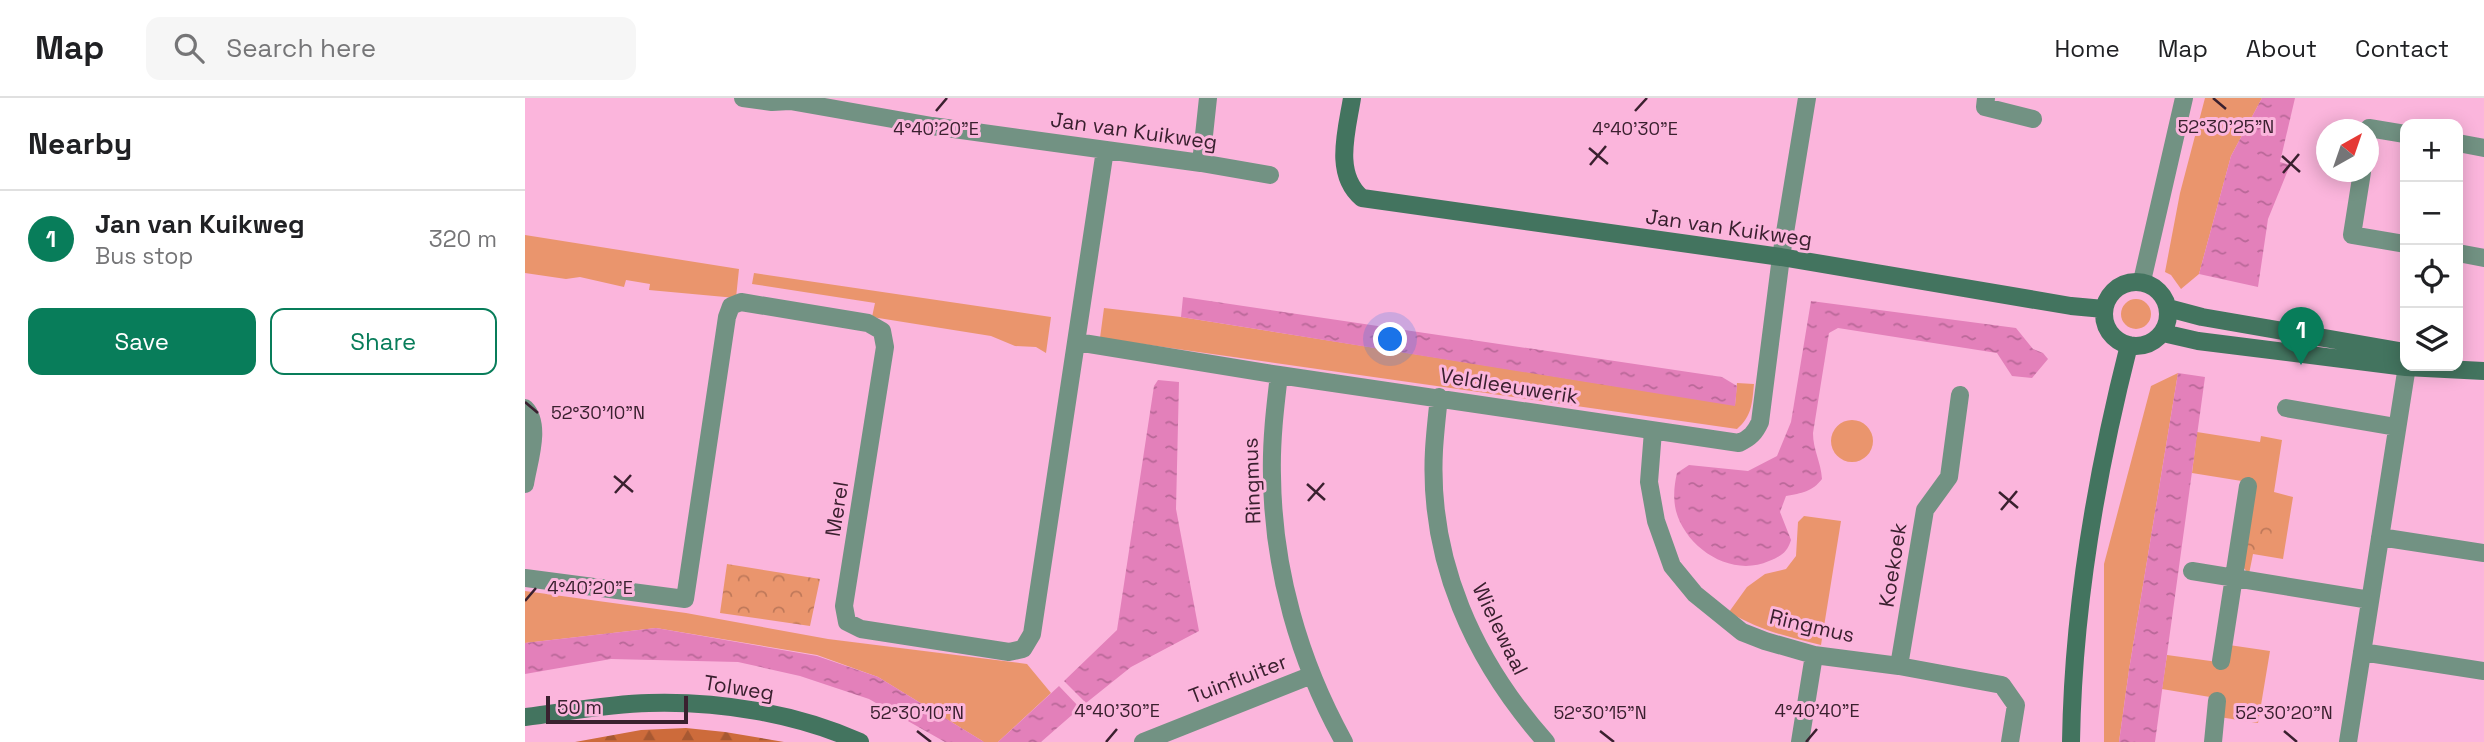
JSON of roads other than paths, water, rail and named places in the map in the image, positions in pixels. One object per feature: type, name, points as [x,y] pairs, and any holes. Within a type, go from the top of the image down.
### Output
[{"type":"street","name":"Jan van Kuikweg","points":[[743,98],[772,102],[839,104],[932,126],[1270,175]]},
{"type":"street","points":[[1201,163],[1208,98]]},
{"type":"street","name":"Jan van Kuikweg","points":[[1352,98],[1344,159],[1351,189],[1361,198],[1781,257],[2071,306],[2104,309]]},
{"type":"street","name":"Veldleeuwerik","points":[[1077,342],[1279,375],[1739,443],[1756,432],[1760,422],[1781,257],[1807,98]]},
{"type":"street","points":[[1986,98],[1985,107],[2033,119]]},
{"type":"street","points":[[2142,281],[2184,98]]},
{"type":"street","points":[[2379,130],[2400,133]]},
{"type":"street","points":[[2463,144],[2484,148]]},
{"type":"street","name":"Merel","points":[[525,578],[685,599],[727,317],[731,306],[741,302],[868,323],[882,331],[885,347],[844,606],[846,622],[861,629],[1009,652],[1023,649],[1032,634],[1105,150]]},
{"type":"street","points":[[2360,182],[2352,235],[2400,243]]},
{"type":"street","points":[[2463,254],[2484,258]]},
{"type":"street","points":[[2142,281],[2154,286],[2164,296],[2168,308],[2168,321],[2163,333],[2145,345],[2129,345],[2118,341],[2109,332],[2105,321],[2106,300],[2117,287],[2125,283],[2142,281]]},
{"type":"street","points":[[2168,308],[2400,361]]},
{"type":"street","points":[[2163,333],[2198,341],[2400,361]]},
{"type":"street","points":[[2071,742],[2077,634],[2095,493],[2129,345]]},
{"type":"street","points":[[2463,362],[2484,365]]},
{"type":"street","points":[[2463,369],[2484,371]]},
{"type":"street","points":[[2349,742],[2405,371]]},
{"type":"street","name":"Ringmus","points":[[1279,375],[1273,425],[1272,476],[1275,527],[1283,577],[1312,675],[1344,742]]},
{"type":"street","name":"Koekoek","points":[[1899,666],[1925,510],[1949,477],[1961,395]]},
{"type":"street","name":"Wielewaal","points":[[1439,397],[1434,452],[1436,507],[1445,561],[1462,614],[1486,663],[1517,709],[1546,742]]},
{"type":"street","points":[[2286,408],[2396,427]]},
{"type":"street","points":[[525,484],[533,431],[528,411]]},
{"type":"street","name":"Ringmus","points":[[1653,432],[1649,482],[1656,521],[1672,566],[1695,594],[1742,632],[1765,641],[1814,654],[2002,685],[2016,705],[2010,742]]},
{"type":"street","points":[[2221,661],[2248,485]]},
{"type":"street","points":[[2380,537],[2484,553]]},
{"type":"street","points":[[2192,571],[2370,600]]},
{"type":"street","points":[[2363,652],[2484,671]]},
{"type":"street","points":[[1800,742],[1814,654]]},
{"type":"street","name":"Tuinfluiter","points":[[1143,742],[1312,675]]},
{"type":"street","points":[[2213,742],[2217,701]]},
{"type":"street","name":"Tolweg","points":[[525,717],[646,702],[705,703],[762,712],[860,742]]},
{"type":"water","points":[[2262,98],[2295,98],[2280,162],[2290,165],[2268,219],[2258,287],[2199,274],[2231,156]]},
{"type":"water","points":[[1183,297],[1722,377],[1737,386],[1735,406],[1181,317]]},
{"type":"water","points":[[1811,301],[2016,328],[2033,349],[2043,353],[2048,359],[2032,378],[2012,376],[1997,353],[1838,328],[1829,333],[1813,433],[1822,479],[1802,493],[1786,496],[1780,512],[1791,540],[1783,554],[1755,565],[1740,566],[1726,562],[1700,548],[1681,524],[1674,501],[1677,473],[1689,465],[1748,471],[1777,456],[1791,422]]},
{"type":"water","points":[[2178,373],[2205,377],[2155,742],[2119,742],[2129,670]]},
{"type":"water","points":[[1158,380],[1179,382],[1176,509],[1199,631],[1131,667],[1086,703],[1064,681],[1117,630],[1154,386]]},
{"type":"water","points":[[656,628],[817,656],[878,677],[984,742],[945,742],[869,699],[800,676],[738,662],[611,659],[525,674],[525,643]]},
{"type":"water","points":[[1059,686],[1080,708],[1041,742],[998,742]]},
{"type":"place","name":"Jan van Kuikweg","points":[[2301,365]]}]
